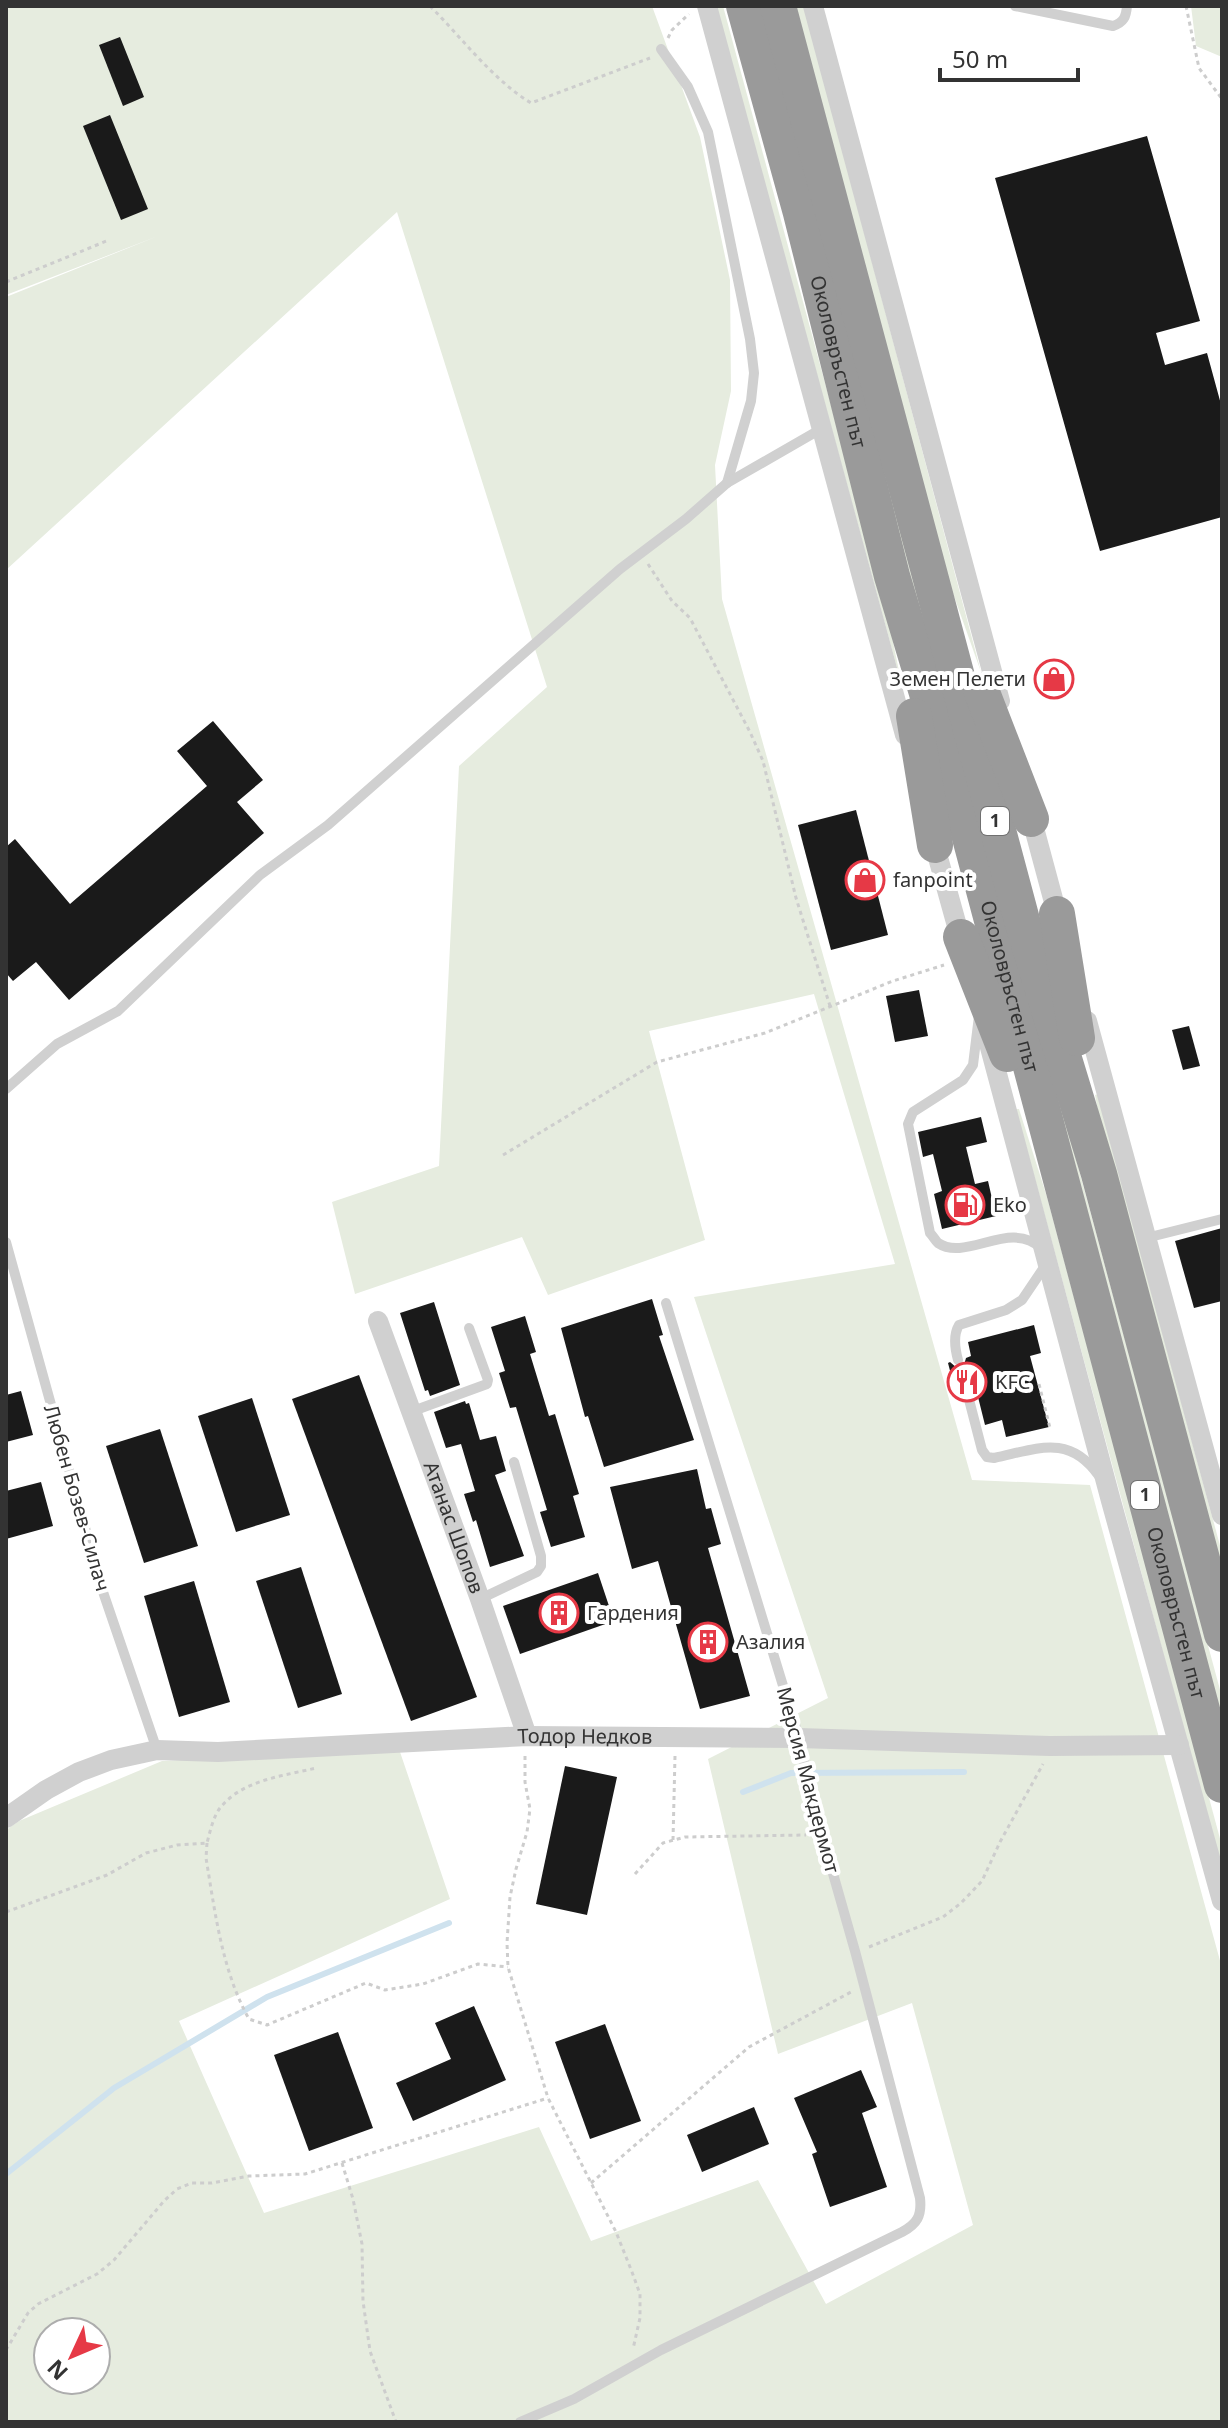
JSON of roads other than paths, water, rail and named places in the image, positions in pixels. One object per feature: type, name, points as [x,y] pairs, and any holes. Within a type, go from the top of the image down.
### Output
[{"type":"highway","name":"Околовръстен път","points":[[744,6],[801,213],[892,576],[968,830],[1222,1785]]},
{"type":"highway","name":"Околовръстен път","points":[[778,6],[1023,924],[1099,1174],[1222,1634]]},
{"type":"highway","points":[[916,523],[1031,819]]},
{"type":"highway","points":[[892,576],[935,845]]},
{"type":"highway","points":[[1057,914],[1099,1174]]},
{"type":"highway","points":[[964,948],[1067,1206]]},
{"type":"street","points":[[707,6],[1222,1901]]},
{"type":"street","points":[[813,6],[1146,1238],[1215,1460],[1222,1515]]},
{"type":"street","name":"Атанас Шопов","points":[[378,1321],[413,1411],[527,1736]]},
{"type":"street","name":"Тодор Недков","points":[[6,1818],[79,1772],[111,1760],[157,1750],[218,1752],[527,1736],[799,1738],[1050,1746],[1179,1745]]},
{"type":"lane","points":[[1015,6],[1113,26],[1122,23],[1127,6]]},
{"type":"lane","points":[[661,49],[688,87],[708,132],[750,339],[754,373],[751,401],[727,483]]},
{"type":"lane","points":[[6,1089],[57,1044],[118,1011],[260,875],[328,825],[620,569],[727,483],[821,429]]},
{"type":"lane","points":[[958,1360],[955,1348],[959,1325],[1006,1310],[1022,1300],[1037,1281],[1046,1256],[1033,1240],[1020,1236],[953,1248],[938,1243],[930,1233],[908,1124],[913,1112],[963,1080],[973,1065],[980,1010]]},
{"type":"lane","points":[[1146,1238],[1222,1219]]},
{"type":"lane","name":"Любен Бозев-Силач","points":[[6,1242],[102,1589],[157,1750]]},
{"type":"lane","name":"Мерсия Макдермот","points":[[520,2422],[574,2399],[661,2350],[910,2227],[920,2215],[920,2198],[807,1784],[799,1738],[666,1303]]},
{"type":"lane","points":[[413,1411],[487,1384],[469,1328]]},
{"type":"lane","points":[[966,1388],[982,1450],[987,1457],[1050,1446],[1064,1448],[1089,1462],[1111,1501]]},
{"type":"lane","points":[[480,1599],[537,1572],[541,1566],[541,1556],[514,1462]]},
{"type":"waterway","points":[[743,1792],[791,1773],[964,1772]]},
{"type":"waterway","points":[[6,2174],[114,2088],[267,1997],[449,1923]]},
{"type":"place","name":"Земен Пелети","points":[[1054,679]]},
{"type":"place","name":"fanpoint","points":[[865,880]]},
{"type":"place","name":"Eko","points":[[965,1205]]},
{"type":"place","name":"KFC","points":[[967,1382]]},
{"type":"place","name":"Гардения","points":[[559,1613]]},
{"type":"place","name":"Азалия","points":[[708,1642]]}]
